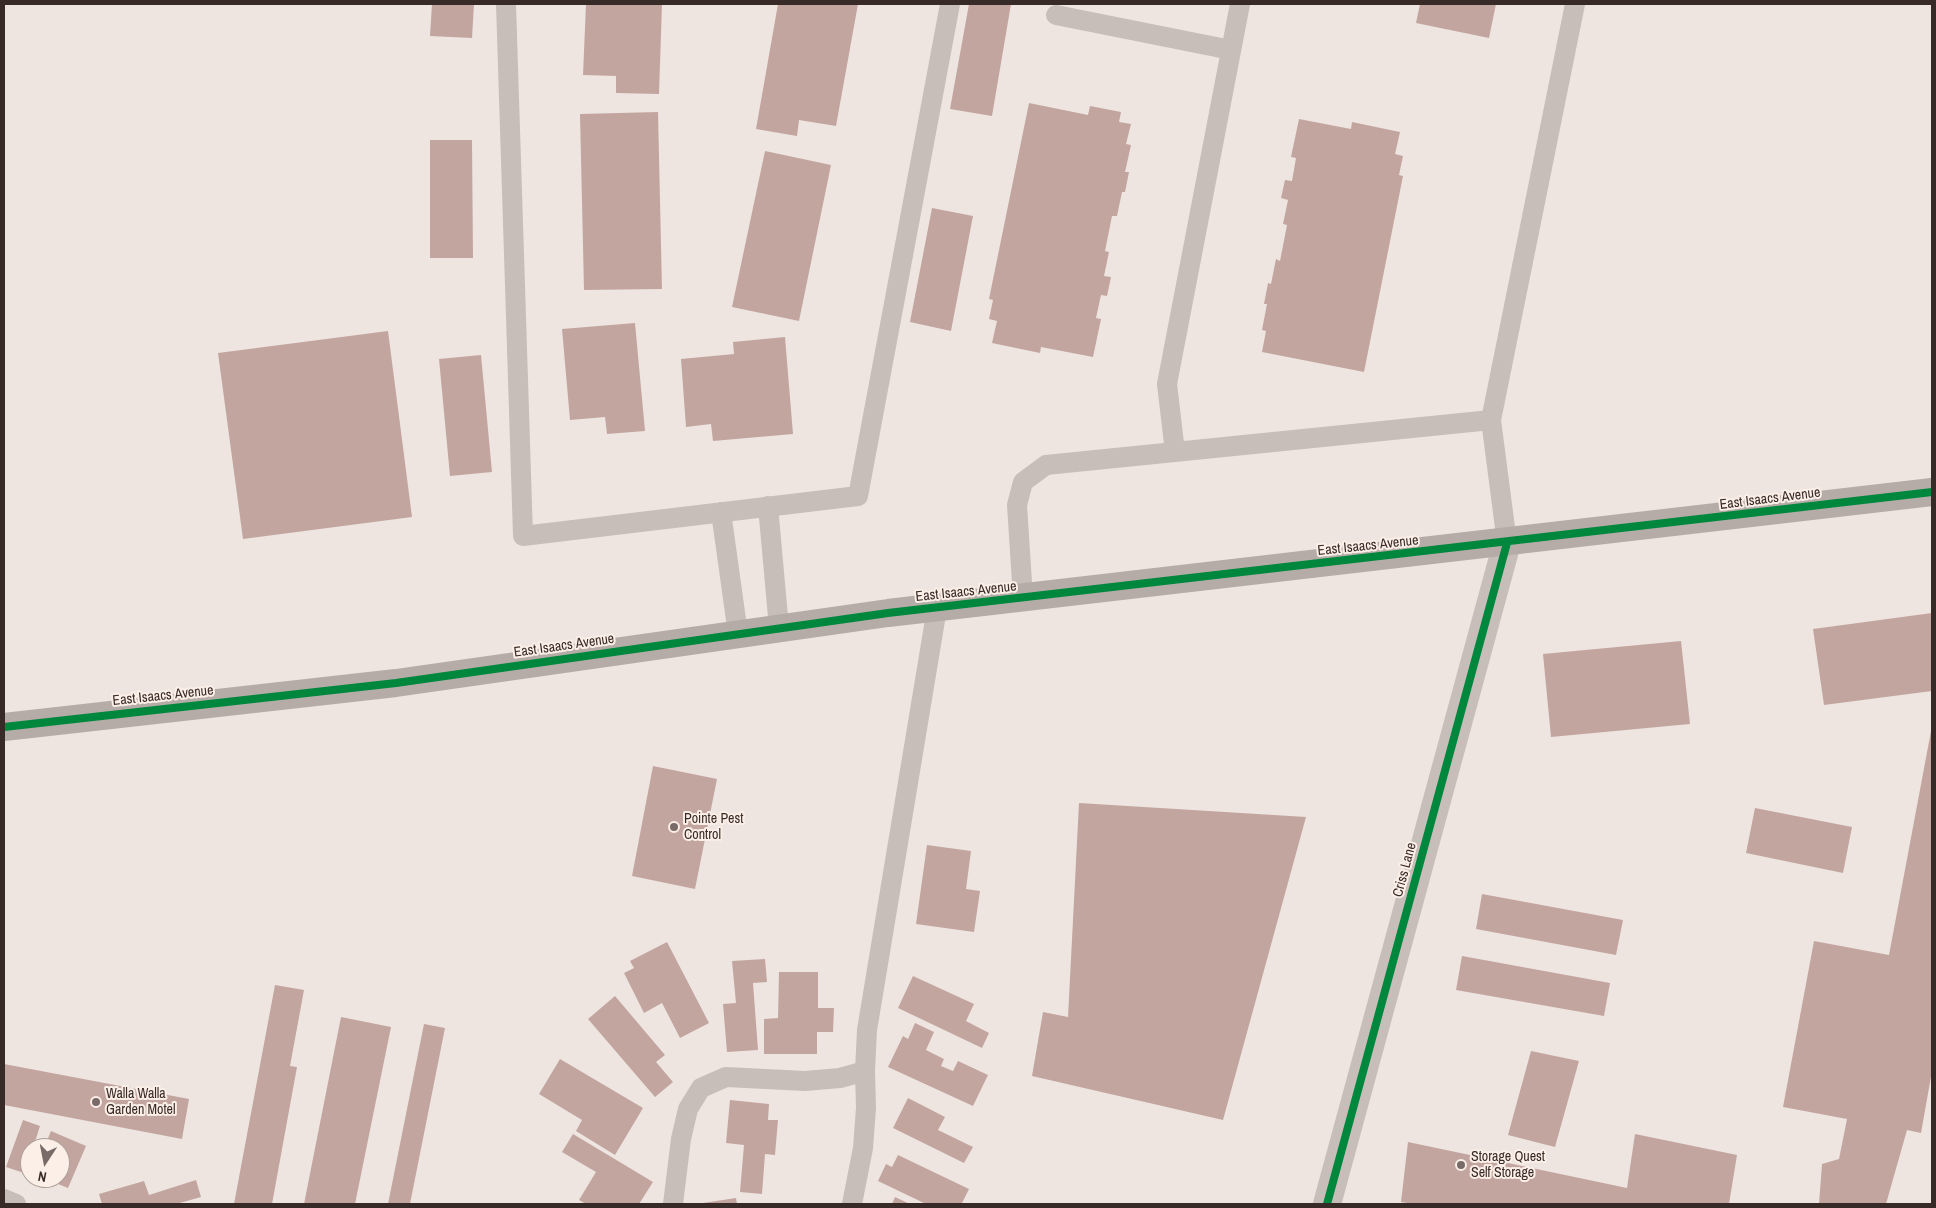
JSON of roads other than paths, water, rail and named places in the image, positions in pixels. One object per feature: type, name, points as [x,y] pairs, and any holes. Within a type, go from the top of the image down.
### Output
[{"type":"main road","name":"East Isaacs Avenue","points":[[4,726],[396,682],[779,628],[937,608],[1932,492]]},
{"type":"street","name":"Criss Lane","points":[[1327,1204],[1507,543]]},
{"type":"lane","points":[[506,4],[522,536],[858,496],[950,4]]},
{"type":"lane","points":[[1175,452],[1167,384],[1240,4]]},
{"type":"lane","points":[[1507,543],[1491,420],[1575,4]]},
{"type":"lane","points":[[1056,15],[1231,50]]},
{"type":"lane","points":[[1023,598],[1017,505],[1023,482],[1046,465],[1491,420]]},
{"type":"lane","points":[[768,506],[779,628]]},
{"type":"lane","points":[[721,512],[738,634]]},
{"type":"lane","points":[[852,1204],[862,1148],[866,1108],[867,1030],[937,608]]},
{"type":"lane","points":[[673,1204],[681,1139],[688,1109],[701,1088],[726,1077],[805,1080],[840,1078],[865,1071]]},
{"type":"lane","points":[[4,1199],[16,1204]]},
{"type":"place","name":"Pointe Pest Control","points":[[674,827]]},
{"type":"place","name":"Walla Walla Garden Motel","points":[[96,1102]]},
{"type":"place","name":"Storage Quest Self Storage","points":[[1461,1165]]}]
